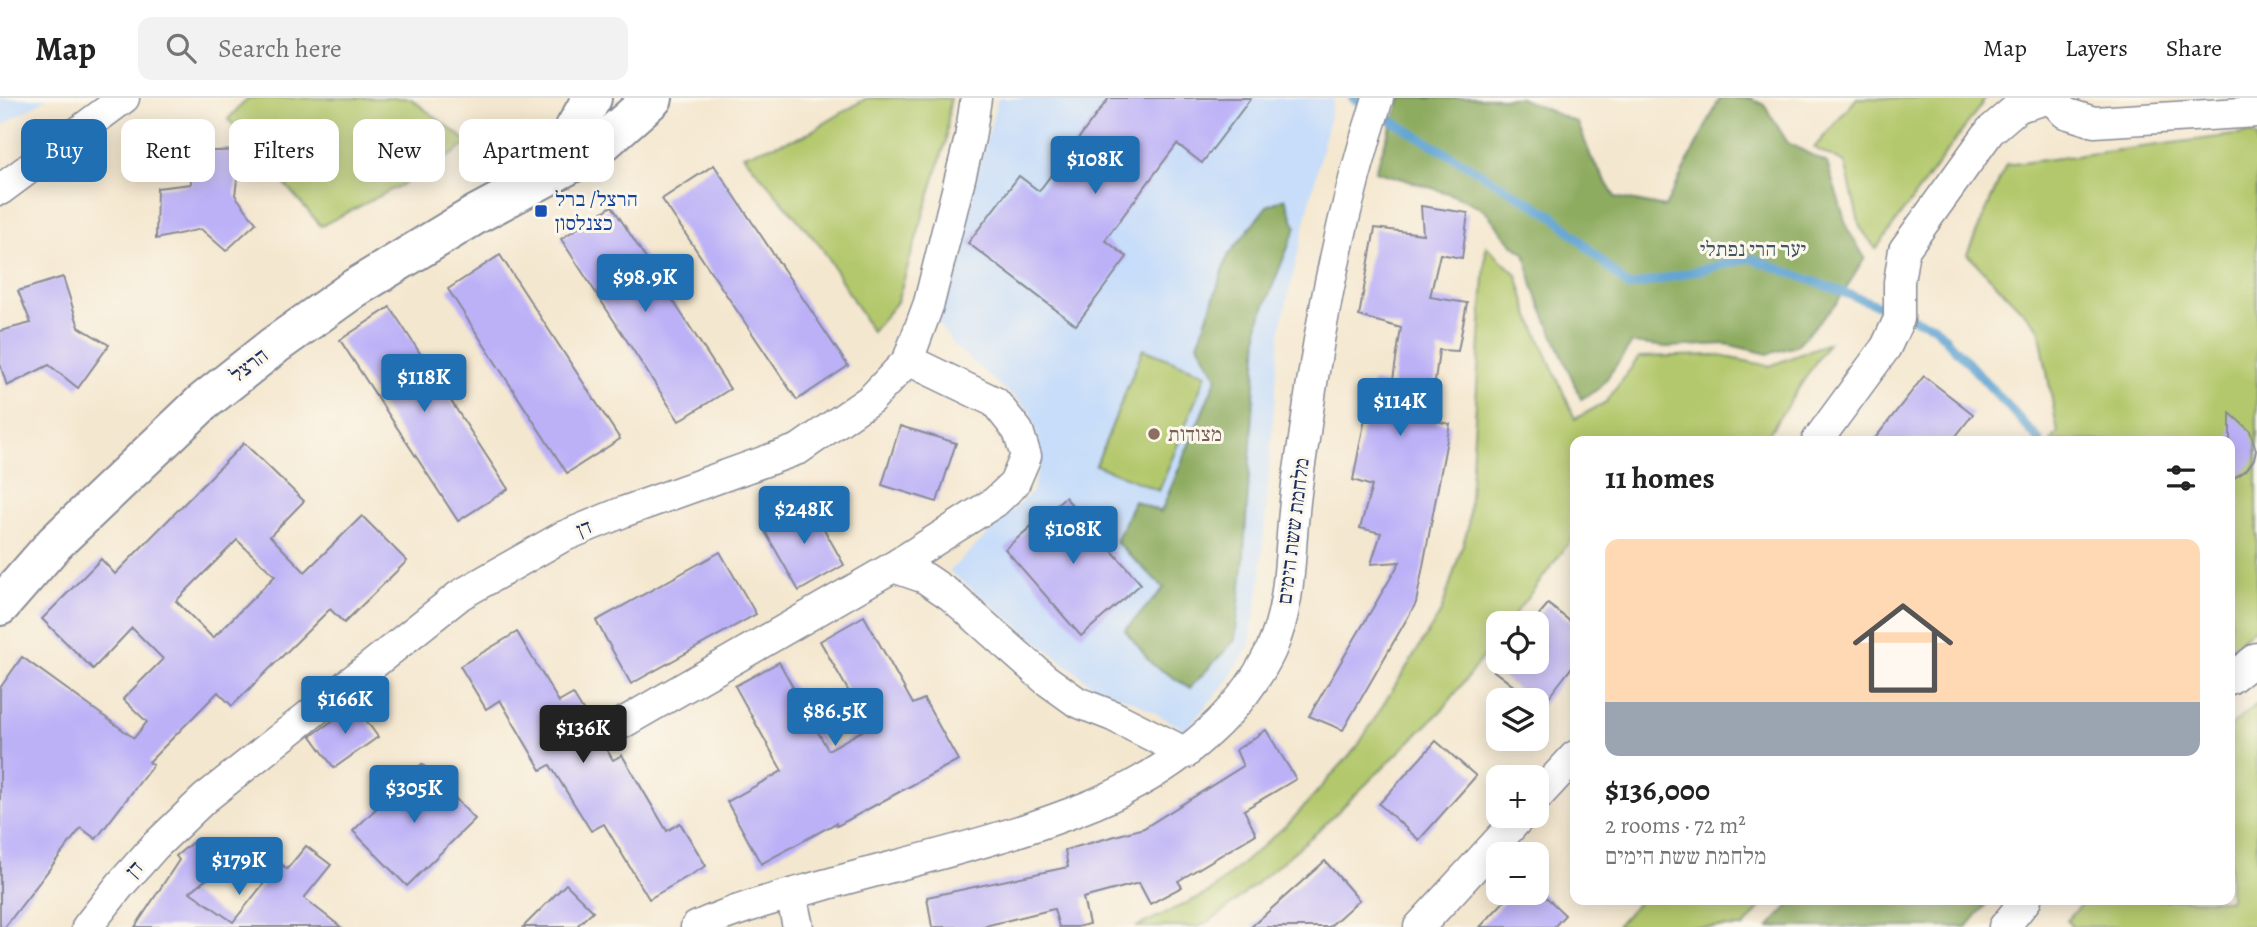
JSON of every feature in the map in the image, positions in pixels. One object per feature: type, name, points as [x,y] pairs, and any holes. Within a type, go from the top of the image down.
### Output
[{"type":"street","points":[[0,190],[124,98]]},
{"type":"street","name":"הרצל","points":[[580,119],[592,98]]},
{"type":"street","name":"הרצל","points":[[614,133],[653,98]]},
{"type":"street","name":"דן","points":[[87,927],[155,846],[204,799],[460,595],[562,537],[623,512],[799,449],[871,399],[908,360],[929,303],[970,138],[976,98]]},
{"type":"street","name":"מלחמת ששת הימים","points":[[696,927],[791,894],[1039,826],[1098,803],[1186,752],[1220,721],[1248,688],[1270,652],[1282,621],[1290,579],[1294,513],[1315,354],[1362,149],[1378,98]]},
{"type":"street","points":[[1821,436],[1886,347],[1899,320],[1899,282],[1903,250],[1990,131],[2018,107],[2052,98],[2065,113],[2094,122],[2257,112]]},
{"type":"street","name":"הרצל","points":[[0,606],[55,543],[217,391],[275,345],[355,288],[477,214],[536,182]]},
{"type":"street","points":[[621,724],[893,567],[995,502],[1014,484],[1026,456],[1017,430],[995,402],[908,360]]},
{"type":"street","points":[[893,567],[925,578],[942,589],[1045,679],[1077,702],[1113,716],[1186,752]]},
{"type":"street","points":[[2235,676],[2257,658]]},
{"type":"street","points":[[1549,784],[1570,761]]},
{"type":"street","points":[[1419,927],[1510,828]]},
{"type":"street","points":[[791,894],[798,927]]},
{"type":"street","points":[[2004,927],[2022,905]]},
{"type":"shaded area","points":[[0,98],[47,98],[0,127]]},
{"type":"shaded area","name":"מצודות","points":[[998,98],[1334,98],[1280,331],[1260,585],[1249,646],[1229,679],[1186,730],[1135,702],[1092,685],[949,571],[1032,492],[1042,457],[1030,411],[955,347],[937,321]]},
{"type":"green space","points":[[248,98],[410,98],[438,119],[353,119],[353,182],[407,182],[321,226],[283,182],[339,182],[339,119],[228,119]]},
{"type":"green space","points":[[867,98],[950,98],[946,141],[897,302],[872,332],[822,248],[743,155],[803,136]]},
{"type":"green space","name":"יער הרי נפתלי","points":[[1401,98],[1520,98],[1578,123],[1591,157],[1615,197],[1665,207],[1720,98],[1750,98],[1764,105],[1788,143],[1827,163],[1848,230],[1865,258],[1836,304],[1796,346],[1768,354],[1726,344],[1667,347],[1632,343],[1600,388],[1581,399],[1534,290],[1525,253],[1511,242],[1479,207],[1442,191],[1375,171]]},
{"type":"green space","points":[[1857,98],[1986,98],[1876,249],[1860,227],[1845,163],[1814,148]]},
{"type":"green space","points":[[445,125],[459,135],[459,150],[445,159]]},
{"type":"green space","points":[[2249,133],[2257,138],[2257,626],[2235,645],[2235,436],[2055,436],[2058,433],[2039,328],[1967,254],[2006,165]]},
{"type":"green space","points":[[1285,198],[1296,227],[1259,320],[1243,568],[1235,640],[1190,688],[1152,664],[1125,630],[1164,588],[1116,542],[1134,501],[1161,512],[1217,377],[1198,344],[1228,256],[1267,206]]},
{"type":"green space","points":[[1486,246],[1517,275],[1528,312],[1575,419],[1606,402],[1639,357],[1715,355],[1770,366],[1828,343],[1767,436],[1570,436],[1570,542],[1517,611],[1486,611],[1486,653],[1444,708],[1316,833],[1218,916],[1198,927],[1136,927],[1210,892],[1291,821],[1357,747],[1441,612],[1468,528]]},
{"type":"green space","points":[[1143,349],[1206,374],[1159,491],[1096,465]]},
{"type":"green space","points":[[2257,704],[2257,927],[2073,927],[2067,921],[2081,905],[2235,905],[2235,723]]},
{"type":"green space","points":[[1636,905],[1762,905],[1744,927],[1616,927]]},
{"type":"green space","points":[[1789,905],[1986,905],[1967,927],[1769,927]]},
{"type":"building","points":[[1109,98],[1251,98],[1202,163],[1177,144],[1105,240],[1127,257],[1076,325],[968,243],[1019,176],[1039,191]]},
{"type":"building","points":[[229,150],[229,182],[237,182],[235,195],[256,223],[226,251],[201,229],[156,239],[157,188],[191,182],[215,182],[215,151]]},
{"type":"building","points":[[714,165],[848,366],[797,400],[662,199]]},
{"type":"building","points":[[612,206],[730,389],[679,421],[561,239]]},
{"type":"building","points":[[1421,206],[1468,213],[1462,258],[1440,254],[1430,297],[1467,303],[1458,351],[1439,350],[1430,420],[1450,424],[1416,603],[1343,730],[1309,716],[1400,562],[1371,564],[1381,533],[1360,528],[1372,486],[1353,480],[1372,382],[1392,386],[1401,328],[1359,316],[1375,228],[1423,234]]},
{"type":"building","points":[[500,255],[620,439],[567,473],[448,289]]},
{"type":"building","points":[[63,277],[79,327],[109,345],[78,388],[49,365],[7,386],[0,364],[0,331],[31,323],[18,291]]},
{"type":"building","points":[[390,307],[508,489],[458,521],[340,340]]},
{"type":"building","points":[[1924,376],[1973,414],[1956,436],[1877,436]]},
{"type":"building","points":[[2230,413],[2250,431],[2256,450],[2248,468],[2235,477],[2235,436],[2230,436]]},
{"type":"building","points":[[900,426],[956,443],[937,502],[882,485]]},
{"type":"building","points":[[244,443],[304,501],[270,536],[305,572],[362,516],[407,561],[344,623],[330,609],[232,706],[218,692],[149,762],[153,765],[96,839],[81,828],[5,927],[0,927],[0,688],[22,657],[134,738],[147,722],[123,699],[163,659],[132,628],[93,669],[42,619],[101,559],[115,574]],"holes":[[[237,540],[275,576],[213,638],[176,601]]]},
{"type":"building","points":[[1065,497],[1141,584],[1081,636],[1005,549]]},
{"type":"building","points":[[809,502],[844,565],[799,591],[763,528]]},
{"type":"building","points":[[720,552],[756,614],[631,684],[596,621]]},
{"type":"building","points":[[1548,604],[1570,621],[1570,669],[1549,697],[1549,688],[1516,688],[1498,674],[1549,674],[1549,611],[1542,611]]},
{"type":"building","points":[[864,616],[913,704],[924,699],[958,760],[761,864],[727,802],[782,771],[735,686],[779,662],[828,750],[869,727],[820,641]]},
{"type":"building","points":[[517,632],[559,702],[573,694],[613,760],[622,755],[667,831],[680,823],[706,866],[649,899],[604,824],[591,831],[550,765],[541,770],[500,700],[486,709],[460,666]]},
{"type":"building","points":[[355,705],[378,737],[334,768],[311,736]]},
{"type":"building","points":[[1266,730],[1296,779],[1244,810],[1256,834],[1178,881],[1182,887],[1150,904],[1139,883],[1083,898],[1089,924],[1077,927],[1059,927],[1054,909],[981,927],[932,927],[927,897],[1068,867],[1065,850],[1144,828],[1243,766],[1236,750]]},
{"type":"building","points":[[1436,741],[1476,776],[1419,840],[1379,804]]},
{"type":"building","points":[[422,764],[475,819],[407,886],[353,831]]},
{"type":"building","points":[[194,841],[217,871],[190,892],[233,922],[280,863],[287,869],[306,846],[331,865],[304,898],[341,927],[135,927],[179,860],[176,856]]},
{"type":"building","points":[[1325,861],[1359,900],[1329,927],[1251,927]]},
{"type":"building","points":[[566,884],[593,911],[576,927],[523,927]]},
{"type":"building","points":[[1549,900],[1565,915],[1554,927],[1480,927],[1501,905],[1549,905]]},
{"type":"waterway","points":[[1353,98],[1555,217],[1629,287],[1750,258],[1934,326],[2035,436]]},
{"type":"waterway","points":[[2235,655],[2257,679]]},
{"type":"place","name":"הרצל/ ברל כצנלסון","points":[[541,211]]},
{"type":"place","name":"מצודות","points":[[1154,434]]}]
